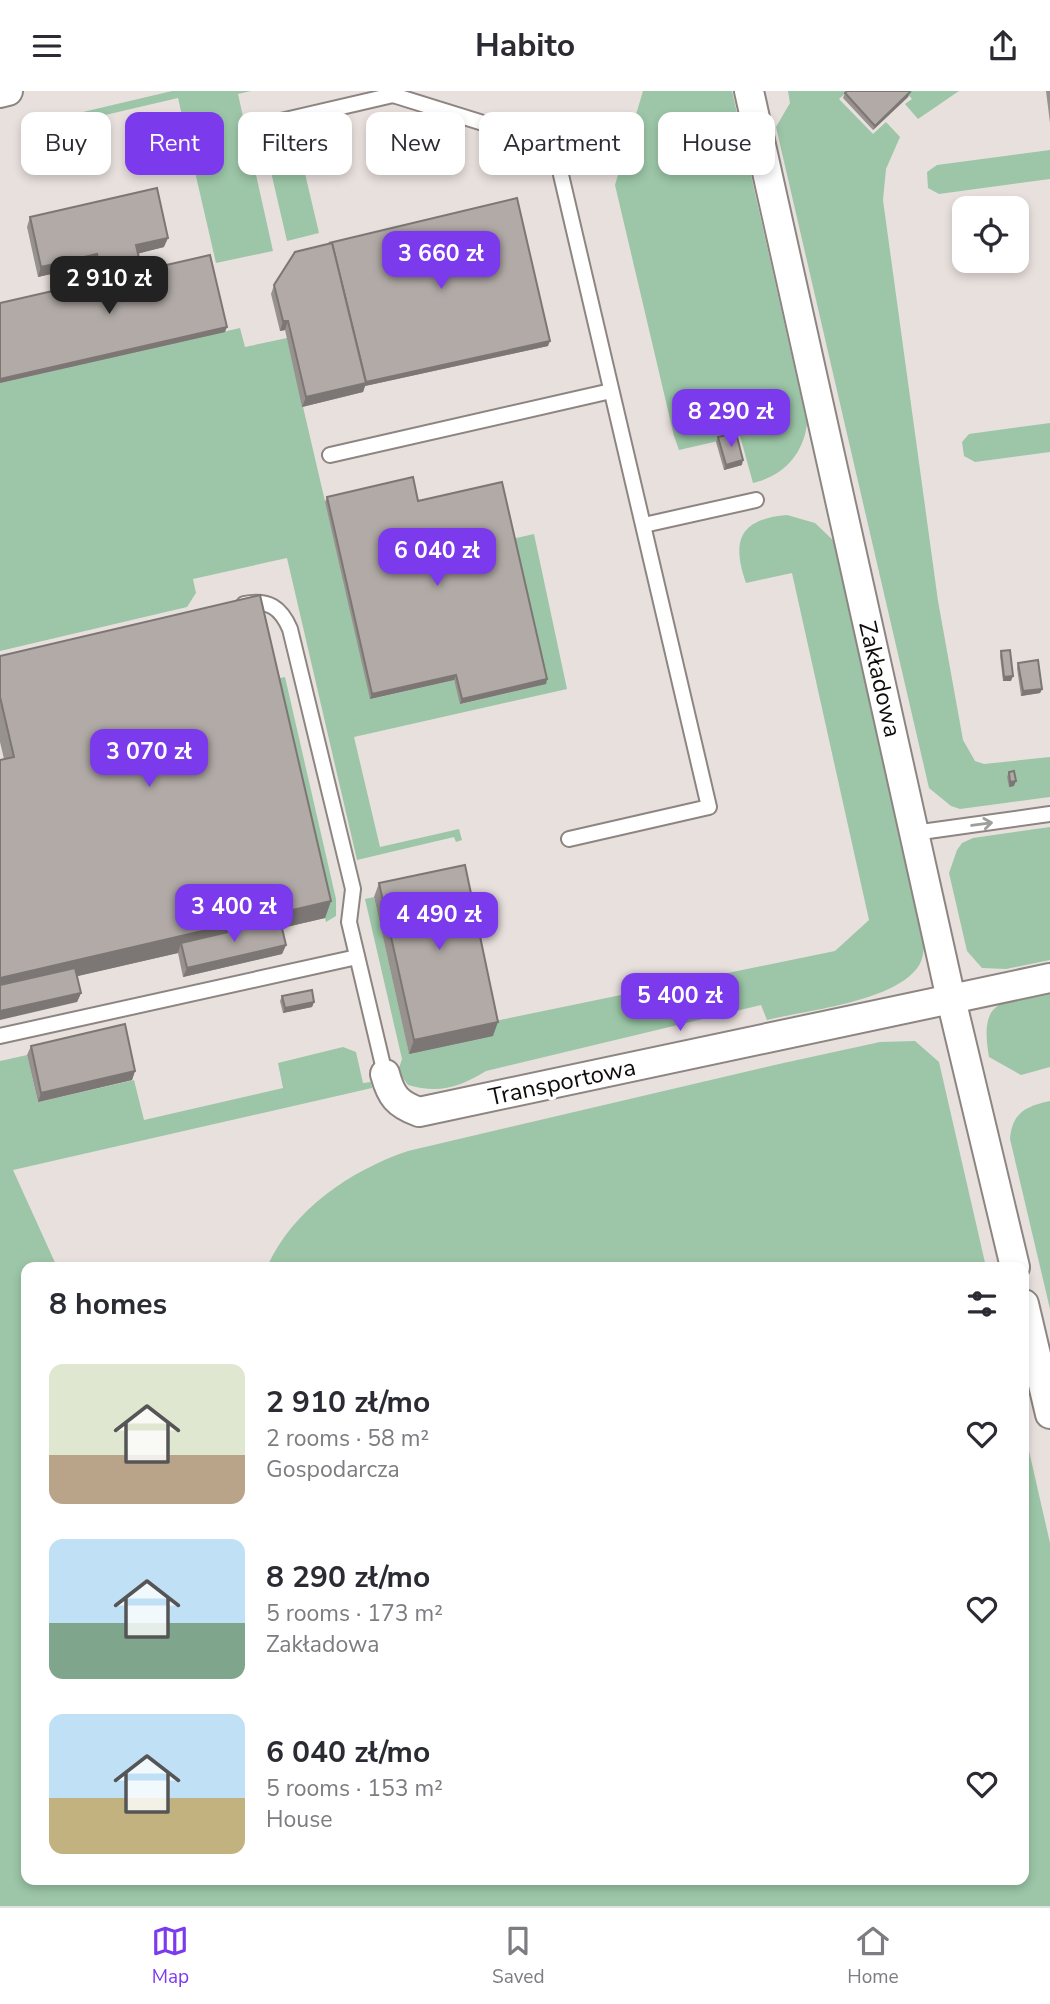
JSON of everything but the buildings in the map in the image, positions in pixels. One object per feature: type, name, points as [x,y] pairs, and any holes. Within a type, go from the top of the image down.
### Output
[{"type":"street","points":[[0,93],[8,91]]},
{"type":"street","name":"Zakładowa","points":[[749,91],[951,999],[1014,1262]]},
{"type":"street","name":"Transportowa","points":[[384,1074],[389,1093],[400,1105],[419,1112],[1050,978]]},
{"type":"street","points":[[1029,1325],[1050,1414]]},
{"type":"lane","points":[[316,112],[393,93],[554,145],[709,807],[569,839]]},
{"type":"lane","points":[[330,455],[611,391]]},
{"type":"lane","points":[[644,525],[757,500]]},
{"type":"lane","points":[[223,609],[249,603],[269,603],[283,612],[290,629],[353,889],[349,922],[384,1074]]},
{"type":"lane","points":[[914,833],[1050,814]]},
{"type":"lane","points":[[0,1035],[357,957]]},
{"type":"green space","points":[[172,91],[251,91],[238,94],[242,112],[238,112],[238,175],[256,175],[273,251],[216,263],[196,175],[224,175],[224,112],[181,112],[178,98],[111,114],[83,112]]},
{"type":"green space","points":[[643,91],[732,91],[737,112],[658,112],[658,175],[751,175],[807,424],[801,445],[790,463],[764,480],[753,483],[740,436],[679,450],[674,436],[615,185],[618,175],[644,175],[644,112],[637,112]]},
{"type":"green space","points":[[788,91],[848,91],[839,99],[873,134],[886,122],[900,137],[886,169],[883,200],[938,601],[963,740],[975,761],[984,764],[1050,757],[1050,797],[960,809],[951,806],[929,788],[776,127],[790,103]]},
{"type":"green space","points":[[905,91],[959,91],[918,119],[905,104],[912,99]]},
{"type":"green space","points":[[1050,150],[1050,179],[939,194],[928,188],[927,172],[937,165]]},
{"type":"green space","points":[[272,175],[305,175],[319,233],[287,241]]},
{"type":"green space","points":[[240,328],[245,347],[287,338],[371,699],[454,680],[461,704],[545,684],[512,539],[534,534],[567,689],[354,737],[380,847],[459,829],[462,840],[456,842],[454,837],[357,860],[287,558],[193,579],[196,593],[187,607],[0,651],[0,383]]},
{"type":"green space","points":[[1050,423],[1050,452],[975,462],[964,456],[962,442],[969,434]]},
{"type":"green space","points":[[787,515],[815,523],[836,543],[925,936],[920,964],[906,979],[889,989],[848,1003],[767,1020],[761,1005],[486,1071],[458,1085],[430,1089],[408,1085],[398,1071],[402,1059],[365,899],[374,897],[409,1053],[490,1022],[835,951],[869,920],[792,573],[746,583],[739,555],[743,534],[749,527],[771,517]]},
{"type":"green space","points":[[285,677],[336,899],[336,916],[326,922],[270,680]]},
{"type":"green space","points":[[1050,827],[1050,960],[1006,969],[982,968],[967,951],[949,873],[957,850],[962,843],[973,838]]},
{"type":"green space","points":[[1050,991],[1050,1067],[1021,1075],[989,1057],[987,1024],[997,1006],[1006,1001]]},
{"type":"green space","points":[[915,1041],[939,1062],[985,1262],[270,1262],[292,1227],[326,1195],[365,1169],[408,1151],[880,1042]]},
{"type":"green space","points":[[343,1047],[356,1052],[363,1083],[371,1082],[372,1088],[13,1170],[55,1262],[21,1262],[21,1885],[1029,1885],[1029,1451],[1050,1543],[1050,1906],[0,1906],[0,1061],[27,1055],[38,1102],[134,1080],[144,1120],[283,1088],[278,1063]]},
{"type":"green space","points":[[1050,1101],[1050,1309],[1010,1139],[1017,1116],[1034,1105]]}]
